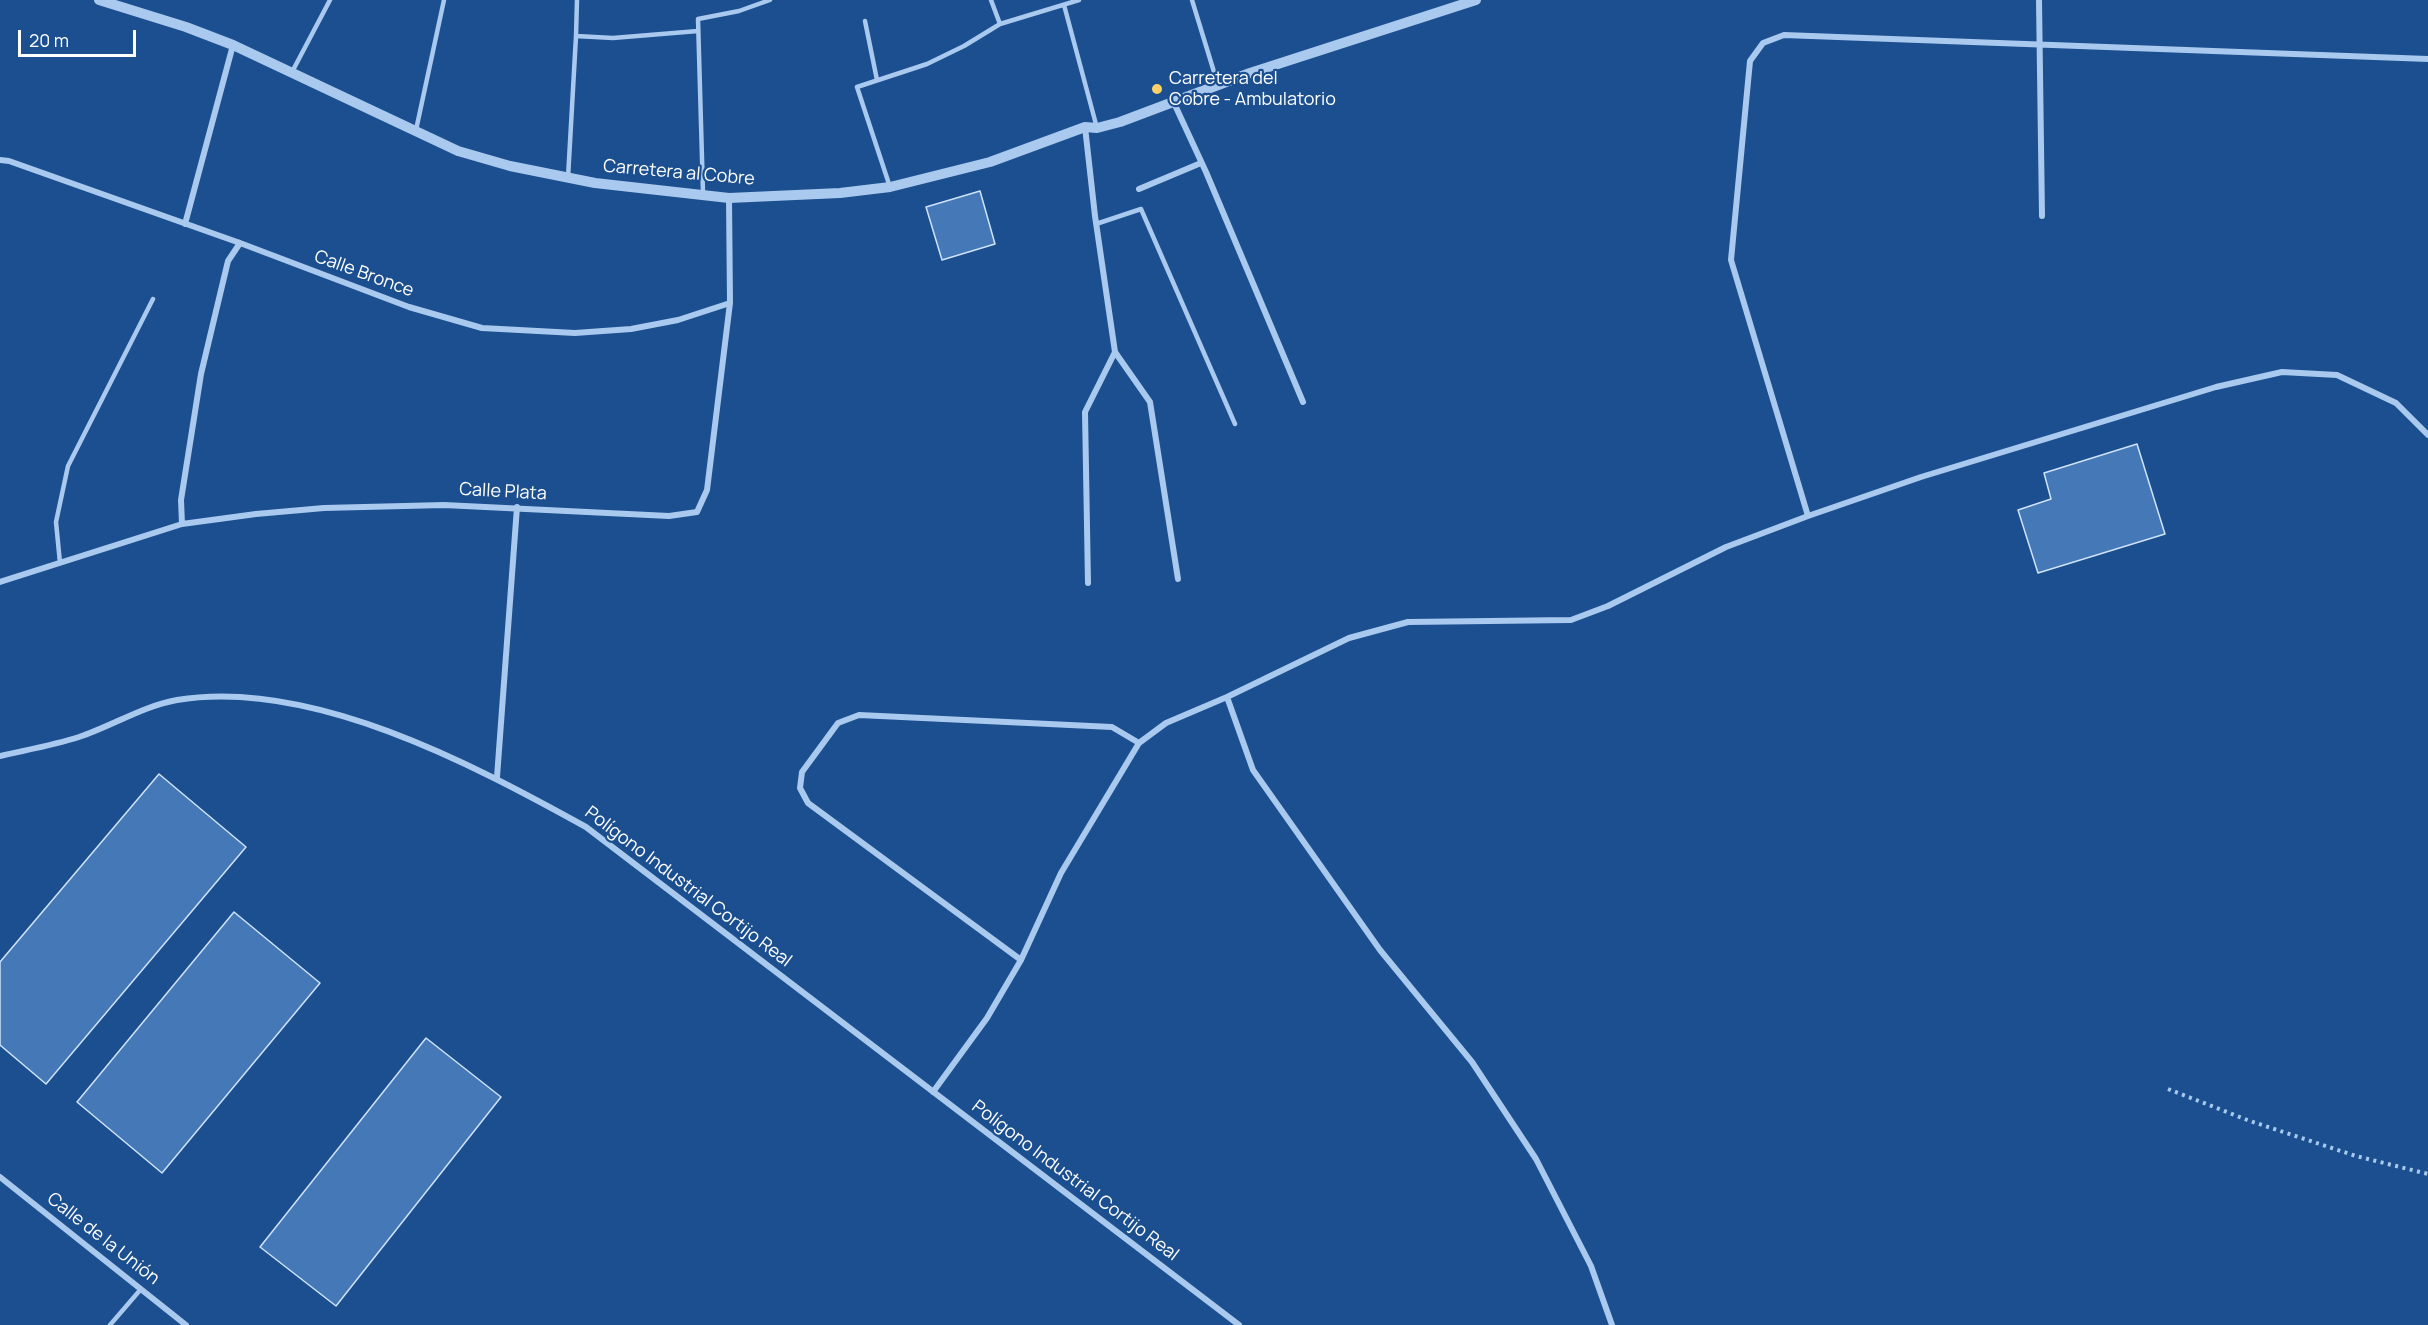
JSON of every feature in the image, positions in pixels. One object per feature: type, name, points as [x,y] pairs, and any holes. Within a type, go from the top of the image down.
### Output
[{"type":"street","name":"Carretera al Cobre","points":[[99,0],[186,27],[233,45],[458,151],[510,166],[567,178],[729,198],[789,197],[890,187],[990,162],[1085,127],[1097,128],[1174,103],[1218,85],[1402,22],[1476,0]]},
{"type":"street","points":[[2039,0],[2042,216]]},
{"type":"street","points":[[1808,516],[1731,260],[1750,61],[1763,43],[1784,35],[2428,58]]},
{"type":"street","points":[[185,224],[233,45]]},
{"type":"street","points":[[1174,103],[1303,402]]},
{"type":"street","points":[[1085,127],[1096,224],[1115,352],[1150,402],[1178,579]]},
{"type":"street","name":"Calle Bronce","points":[[0,160],[9,161],[240,243],[409,307],[482,328],[575,333],[631,329],[678,320],[730,303]]},
{"type":"street","points":[[1139,189],[1201,163]]},
{"type":"street","name":"Calle Plata","points":[[0,582],[182,524],[256,514],[324,508],[444,505],[669,516],[697,512],[707,490],[730,303],[729,198]]},
{"type":"street","points":[[182,524],[181,500],[201,374],[228,261],[240,243]]},
{"type":"street","points":[[1088,583],[1085,412],[1115,352]]},
{"type":"street","points":[[933,1092],[987,1018],[1021,960],[1061,873],[1138,742],[1166,723],[1227,697],[1349,638],[1407,622],[1571,620],[1608,606],[1726,547],[1808,516],[1921,477],[2204,390],[2282,372],[2337,375],[2396,403],[2428,435]]},
{"type":"street","points":[[497,777],[517,507]]},
{"type":"street","name":"Polígono Industrial Cortijo Real","points":[[0,756],[80,736],[134,714],[175,701],[218,696],[246,697],[310,707],[379,728],[497,777],[586,827],[1239,1325]]},
{"type":"street","points":[[1227,697],[1253,770],[1380,950],[1472,1062],[1536,1160],[1591,1266],[1612,1325]]},
{"type":"street","points":[[1021,960],[808,803],[800,788],[802,772],[838,723],[859,715],[1112,727],[1138,742]]},
{"type":"street","name":"Calle de la Unión","points":[[0,1177],[186,1325]]},
{"type":"lane","points":[[292,72],[330,0]]},
{"type":"lane","points":[[415,132],[444,0]]},
{"type":"lane","points":[[567,178],[577,0]]},
{"type":"lane","points":[[703,196],[698,19],[739,11],[770,0]]},
{"type":"lane","points":[[991,0],[1000,24]]},
{"type":"lane","points":[[890,187],[857,87],[927,64],[964,46],[1000,24],[1078,0]]},
{"type":"lane","points":[[1192,0],[1218,85]]},
{"type":"lane","points":[[1064,5],[1097,128]]},
{"type":"lane","points":[[865,21],[878,80]]},
{"type":"lane","points":[[576,36],[613,39],[698,30]]},
{"type":"lane","points":[[1096,224],[1141,209],[1235,424]]},
{"type":"lane","points":[[60,563],[56,522],[68,466],[153,299]]},
{"type":"lane","points":[[111,1325],[141,1289]]},
{"type":"path","points":[[2168,1089],[2250,1121],[2356,1156],[2428,1174]]},
{"type":"building","points":[[980,191],[995,244],[942,260],[926,207]]},
{"type":"building","points":[[2137,444],[2165,534],[2038,573],[2018,510],[2051,499],[2044,473]]},
{"type":"building","points":[[159,774],[246,847],[46,1084],[0,1045],[0,962]]},
{"type":"building","points":[[234,912],[320,983],[162,1173],[77,1102]]},
{"type":"building","points":[[426,1038],[501,1097],[336,1306],[260,1247]]},
{"type":"place","name":"Carretera del Cobre - Ambulatorio","points":[[1157,89]]}]
